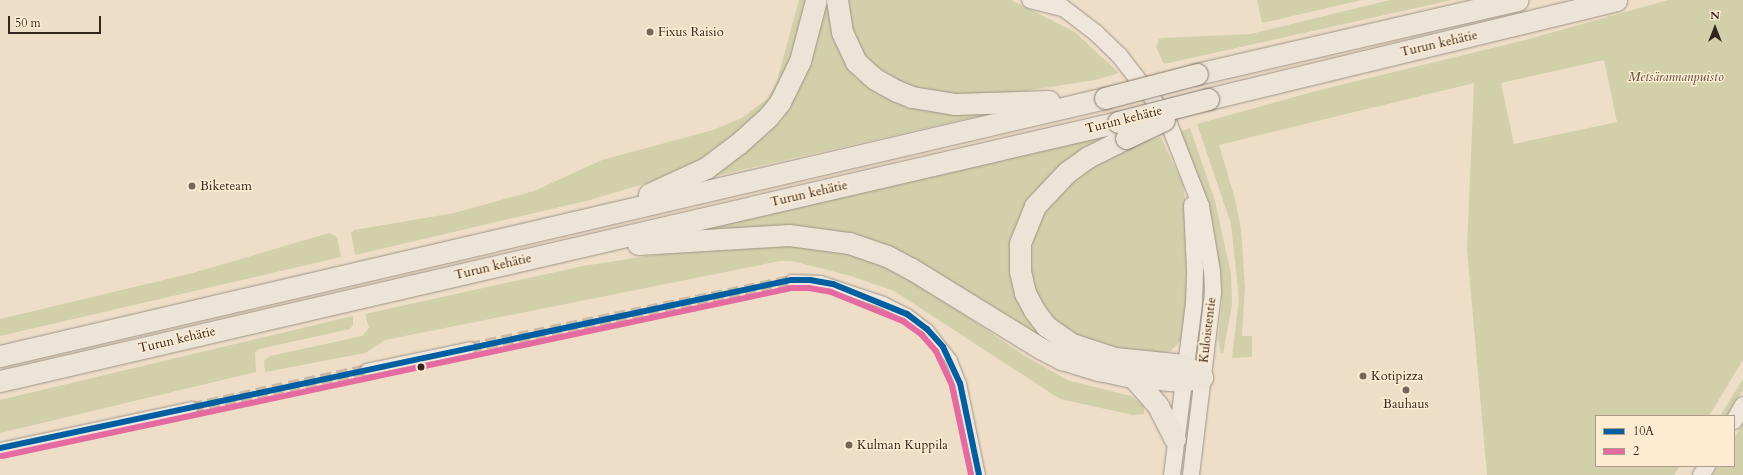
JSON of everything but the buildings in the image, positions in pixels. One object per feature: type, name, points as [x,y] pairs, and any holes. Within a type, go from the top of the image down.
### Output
[{"type":"highway","points":[[599,216],[706,168],[755,131],[780,102],[788,87],[800,61],[816,0]]},
{"type":"highway","points":[[837,0],[842,32],[856,62],[875,79],[912,97],[955,104],[1105,98]]},
{"type":"highway","name":"Turun kehätie","points":[[0,356],[1105,98],[1197,74],[1518,0]]},
{"type":"highway","name":"Turun kehätie","points":[[0,382],[566,250],[1122,130],[1208,99],[1616,0]]},
{"type":"highway","points":[[1122,130],[1072,168],[1053,185],[1035,206],[1020,243],[1022,281],[1028,301],[1039,318],[1054,333],[1072,344],[1115,358],[1190,375]]},
{"type":"highway","points":[[566,250],[771,235],[808,236],[849,244],[887,256],[910,268],[1040,348],[1062,359],[1099,370],[1133,377],[1190,375]]},
{"type":"highway","points":[[1133,377],[1158,406],[1175,439]]},
{"type":"street","name":"Kuloistentie","points":[[1030,0],[1058,4],[1096,33],[1119,55],[1153,99],[1169,124],[1201,206],[1212,271],[1213,293],[1190,375],[1175,439],[1172,475]]},
{"type":"street","points":[[791,280],[820,281],[875,299],[907,314],[927,329],[951,360],[960,383],[979,475]]},
{"type":"street","points":[[366,369],[470,347]]},
{"type":"street","name":"Kuloistentie","points":[[1190,375],[1191,475]]},
{"type":"street","points":[[1735,419],[1743,405]]},
{"type":"street","points":[[0,448],[192,407]]},
{"type":"green space","points":[[799,0],[810,0],[797,52],[765,113],[696,162],[650,182],[590,200],[355,255],[351,233],[354,230],[454,213],[534,191],[602,160],[713,130],[742,118],[767,99],[777,81]]},
{"type":"green space","points":[[825,0],[832,0],[863,77],[988,114],[706,178],[747,148]]},
{"type":"green space","points":[[842,0],[1011,0],[1075,32],[1119,73],[1095,80],[999,95],[955,96],[900,85],[862,57]]},
{"type":"green space","points":[[1257,0],[1362,0],[1262,23]]},
{"type":"green space","points":[[1390,0],[1452,0],[1164,64],[1156,47],[1159,39],[1163,38],[1251,34]]},
{"type":"green space","name":"Metsärannanpuisto","points":[[1668,0],[1743,0],[1743,360],[1710,415],[1595,415],[1595,467],[1679,467],[1674,475],[1487,475],[1467,249],[1474,83],[1219,145],[1235,199],[1241,229],[1245,287],[1242,336],[1252,336],[1252,357],[1232,358],[1239,299],[1231,224],[1197,124],[1316,91],[1525,40]],"holes":[[[1604,60],[1617,122],[1514,144],[1501,83]]]},
{"type":"green space","points":[[1190,128],[1215,201],[1231,274],[1232,305],[1223,353],[1221,353],[1218,340],[1222,301],[1215,236],[1207,203],[1179,132]]},
{"type":"green space","points":[[1099,136],[1109,136],[1075,157],[1013,262],[1078,358],[913,262],[701,230],[702,228]]},
{"type":"green space","points":[[1161,137],[1183,185],[1187,212],[1188,293],[1182,339],[1171,351],[1148,355],[1080,340],[1046,313],[1029,279],[1028,242],[1046,203],[1081,171],[1130,145]]},
{"type":"green space","points":[[329,233],[337,237],[341,257],[0,336],[0,319],[193,273]]},
{"type":"green space","points":[[809,244],[879,262],[924,287],[1022,354],[1067,380],[1131,396],[1144,406],[1144,414],[1133,415],[1060,399],[894,291],[851,276],[792,261],[780,261],[385,340],[365,353],[265,372],[264,361],[270,356],[362,336],[369,328],[365,314],[583,266],[673,252]]},
{"type":"green space","points":[[353,316],[353,325],[350,329],[259,349],[255,352],[256,372],[0,433],[0,400]]},
{"type":"green space","points":[[1743,379],[1743,390],[1728,415],[1721,415]]},
{"type":"green space","points":[[1743,423],[1743,475],[1712,475],[1717,467],[1735,467],[1735,437]]},
{"type":"tunnel","points":[[470,347],[791,280]]},
{"type":"tunnel","points":[[192,407],[366,369]]},
{"type":"transit line","name":"10A","points":[[0,448],[791,280],[810,280],[833,284],[907,314],[927,329],[943,347],[960,383],[979,475]]},
{"type":"transit line","name":"2","points":[[2,456],[792,288],[809,288],[831,292],[903,321],[922,335],[936,351],[952,386],[971,475]]},
{"type":"place","name":"Fixus Raisio","points":[[650,32]]},
{"type":"place","name":"Biketeam","points":[[192,186]]},
{"type":"place","name":"Kotipizza","points":[[1363,376]]},
{"type":"place","name":"Bauhaus","points":[[1406,390]]},
{"type":"place","name":"Kulman Kuppila","points":[[849,445]]}]
